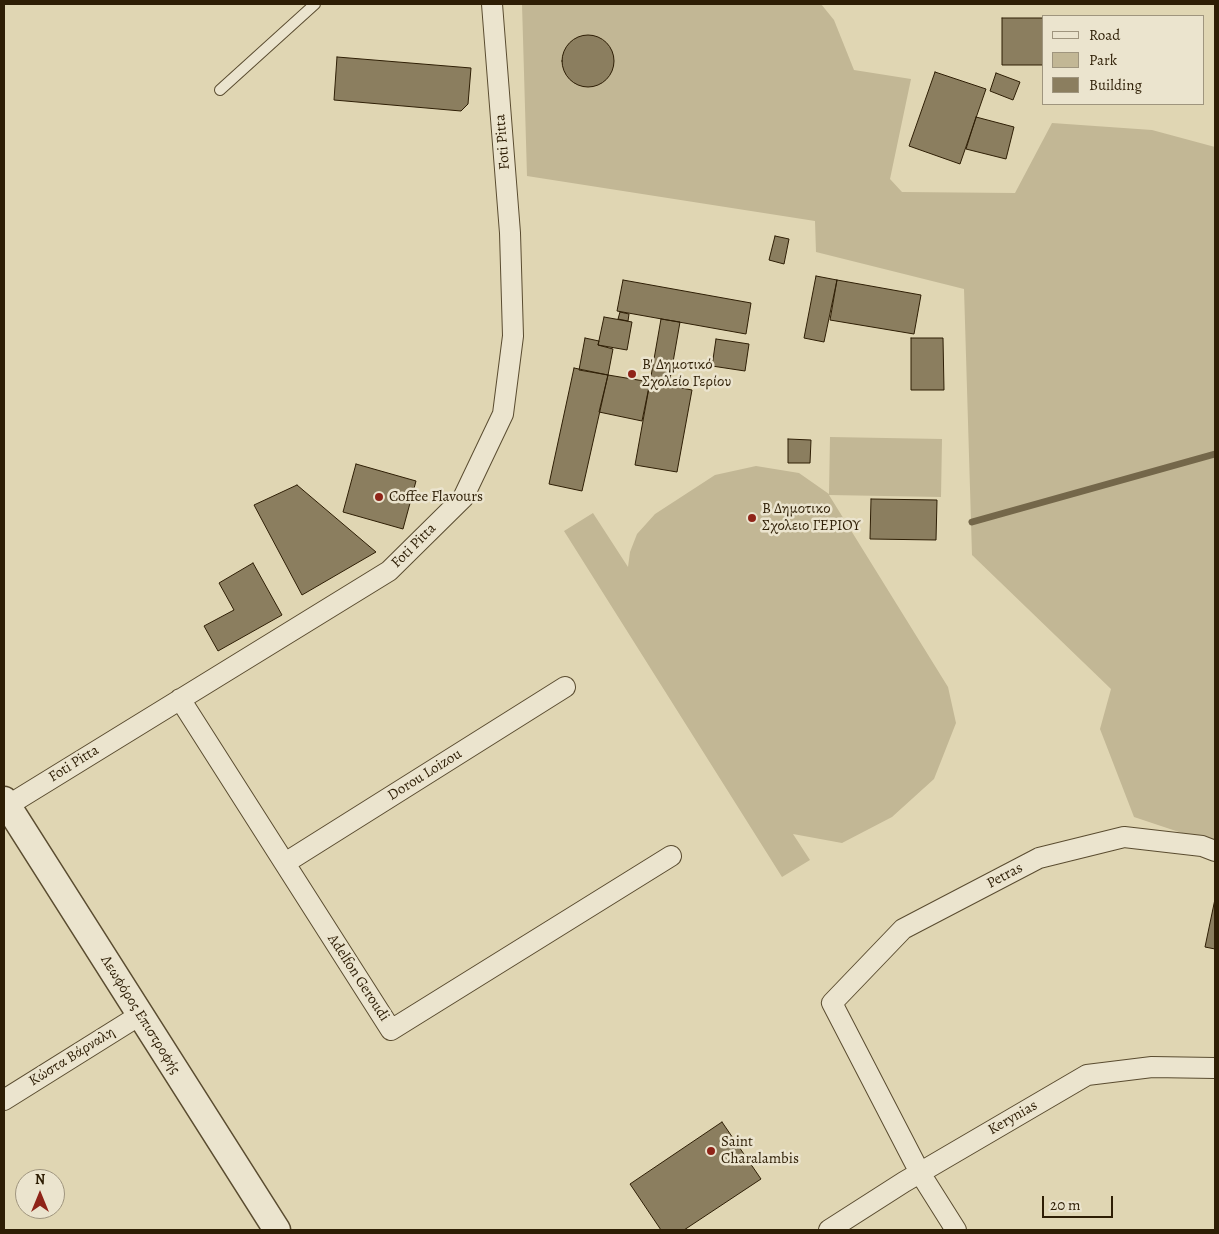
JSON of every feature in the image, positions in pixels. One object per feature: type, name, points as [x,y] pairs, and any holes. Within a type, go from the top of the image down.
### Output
[{"type":"street","name":"Foti Pitta","points":[[5,803],[180,699],[389,570],[462,498],[503,414],[513,336],[510,233],[492,4]]},
{"type":"street","name":"Dorou Loizou","points":[[285,864],[565,688]]},
{"type":"street","name":"Adelfon Geroudi","points":[[180,699],[391,1030],[671,856]]},
{"type":"street","name":"Λεωφόρος Επιστροφής","points":[[5,803],[277,1230]]},
{"type":"street","name":"Petras","points":[[920,1173],[832,1003],[903,929],[1039,858],[1124,836],[1202,846],[1215,850]]},
{"type":"street","name":"Κώστα Βάρναλη","points":[[4,1100],[140,1015]]},
{"type":"street","name":"Kerynias","points":[[829,1230],[920,1173],[1087,1075],[1152,1067],[1215,1068]]},
{"type":"street","points":[[920,1173],[956,1230]]},
{"type":"lane","points":[[220,90],[315,4]]},
{"type":"green space","points":[[522,4],[821,4],[834,20],[854,70],[911,79],[890,179],[902,192],[1015,193],[1052,123],[1152,130],[1215,147],[1215,844],[1134,817],[1100,729],[1111,689],[972,555],[964,289],[816,252],[815,221],[527,176]]},
{"type":"green space","points":[[830,437],[942,439],[941,497],[829,495],[948,687],[956,723],[934,779],[892,817],[842,843],[793,834],[810,860],[782,877],[564,531],[593,513],[628,567],[630,552],[637,534],[655,514],[715,475],[756,466],[799,473],[829,494]]},
{"type":"building","points":[[1002,18],[1042,18],[1042,65],[1002,65]]},
{"type":"building","points":[[588,35],[598,37],[606,43],[612,51],[614,61],[612,71],[606,79],[598,85],[588,87],[578,85],[570,79],[564,71],[562,61],[564,51],[570,43],[578,37]]},
{"type":"building","points":[[337,57],[471,68],[468,104],[461,111],[334,100]]},
{"type":"building","points":[[935,72],[986,89],[960,164],[909,146]]},
{"type":"building","points":[[996,73],[1020,82],[1013,100],[990,91]]},
{"type":"building","points":[[976,117],[1014,127],[1006,159],[966,149]]},
{"type":"building","points":[[775,236],[789,239],[784,264],[769,260]]},
{"type":"building","points":[[816,276],[837,280],[824,342],[804,338]]},
{"type":"building","points":[[623,280],[751,303],[746,334],[617,311]]},
{"type":"building","points":[[837,280],[921,295],[914,334],[830,320]]},
{"type":"building","points":[[620,312],[629,314],[628,321],[618,319]]},
{"type":"building","points":[[604,317],[632,322],[627,350],[598,345]]},
{"type":"building","points":[[661,319],[680,322],[669,385],[650,382]]},
{"type":"building","points":[[585,338],[599,341],[598,345],[613,349],[608,375],[579,370]]},
{"type":"building","points":[[911,338],[943,338],[944,390],[911,390]]},
{"type":"building","points":[[716,339],[749,344],[745,371],[712,366]]},
{"type":"building","points":[[574,368],[608,375],[582,491],[549,484]]},
{"type":"building","points":[[608,375],[650,382],[642,421],[599,412]]},
{"type":"building","points":[[650,382],[692,390],[677,472],[635,465]]},
{"type":"building","points":[[788,439],[811,440],[810,463],[788,463]]},
{"type":"building","name":"Coffee Flavours","points":[[356,464],[416,481],[403,529],[343,512]]},
{"type":"building","points":[[297,485],[376,552],[302,595],[254,505]]},
{"type":"building","points":[[871,499],[937,500],[936,540],[870,539]]},
{"type":"building","points":[[253,563],[282,615],[218,651],[204,626],[234,610],[219,583]]},
{"type":"building","points":[[1215,899],[1215,949],[1205,947]]},
{"type":"building","name":"Saint Charalambis","points":[[722,1122],[761,1179],[684,1230],[661,1230],[630,1184]]},
{"type":"waterway","points":[[972,522],[1215,454]]},
{"type":"place","name":"Β' Δημοτικό Σχολείο Γερίου","points":[[632,374]]},
{"type":"place","name":"Coffee Flavours","points":[[379,497]]},
{"type":"place","name":"Β Δημοτικο Σχολειο ΓΕΡΙΟΥ","points":[[752,518]]},
{"type":"place","name":"Saint Charalambis","points":[[711,1151]]}]
